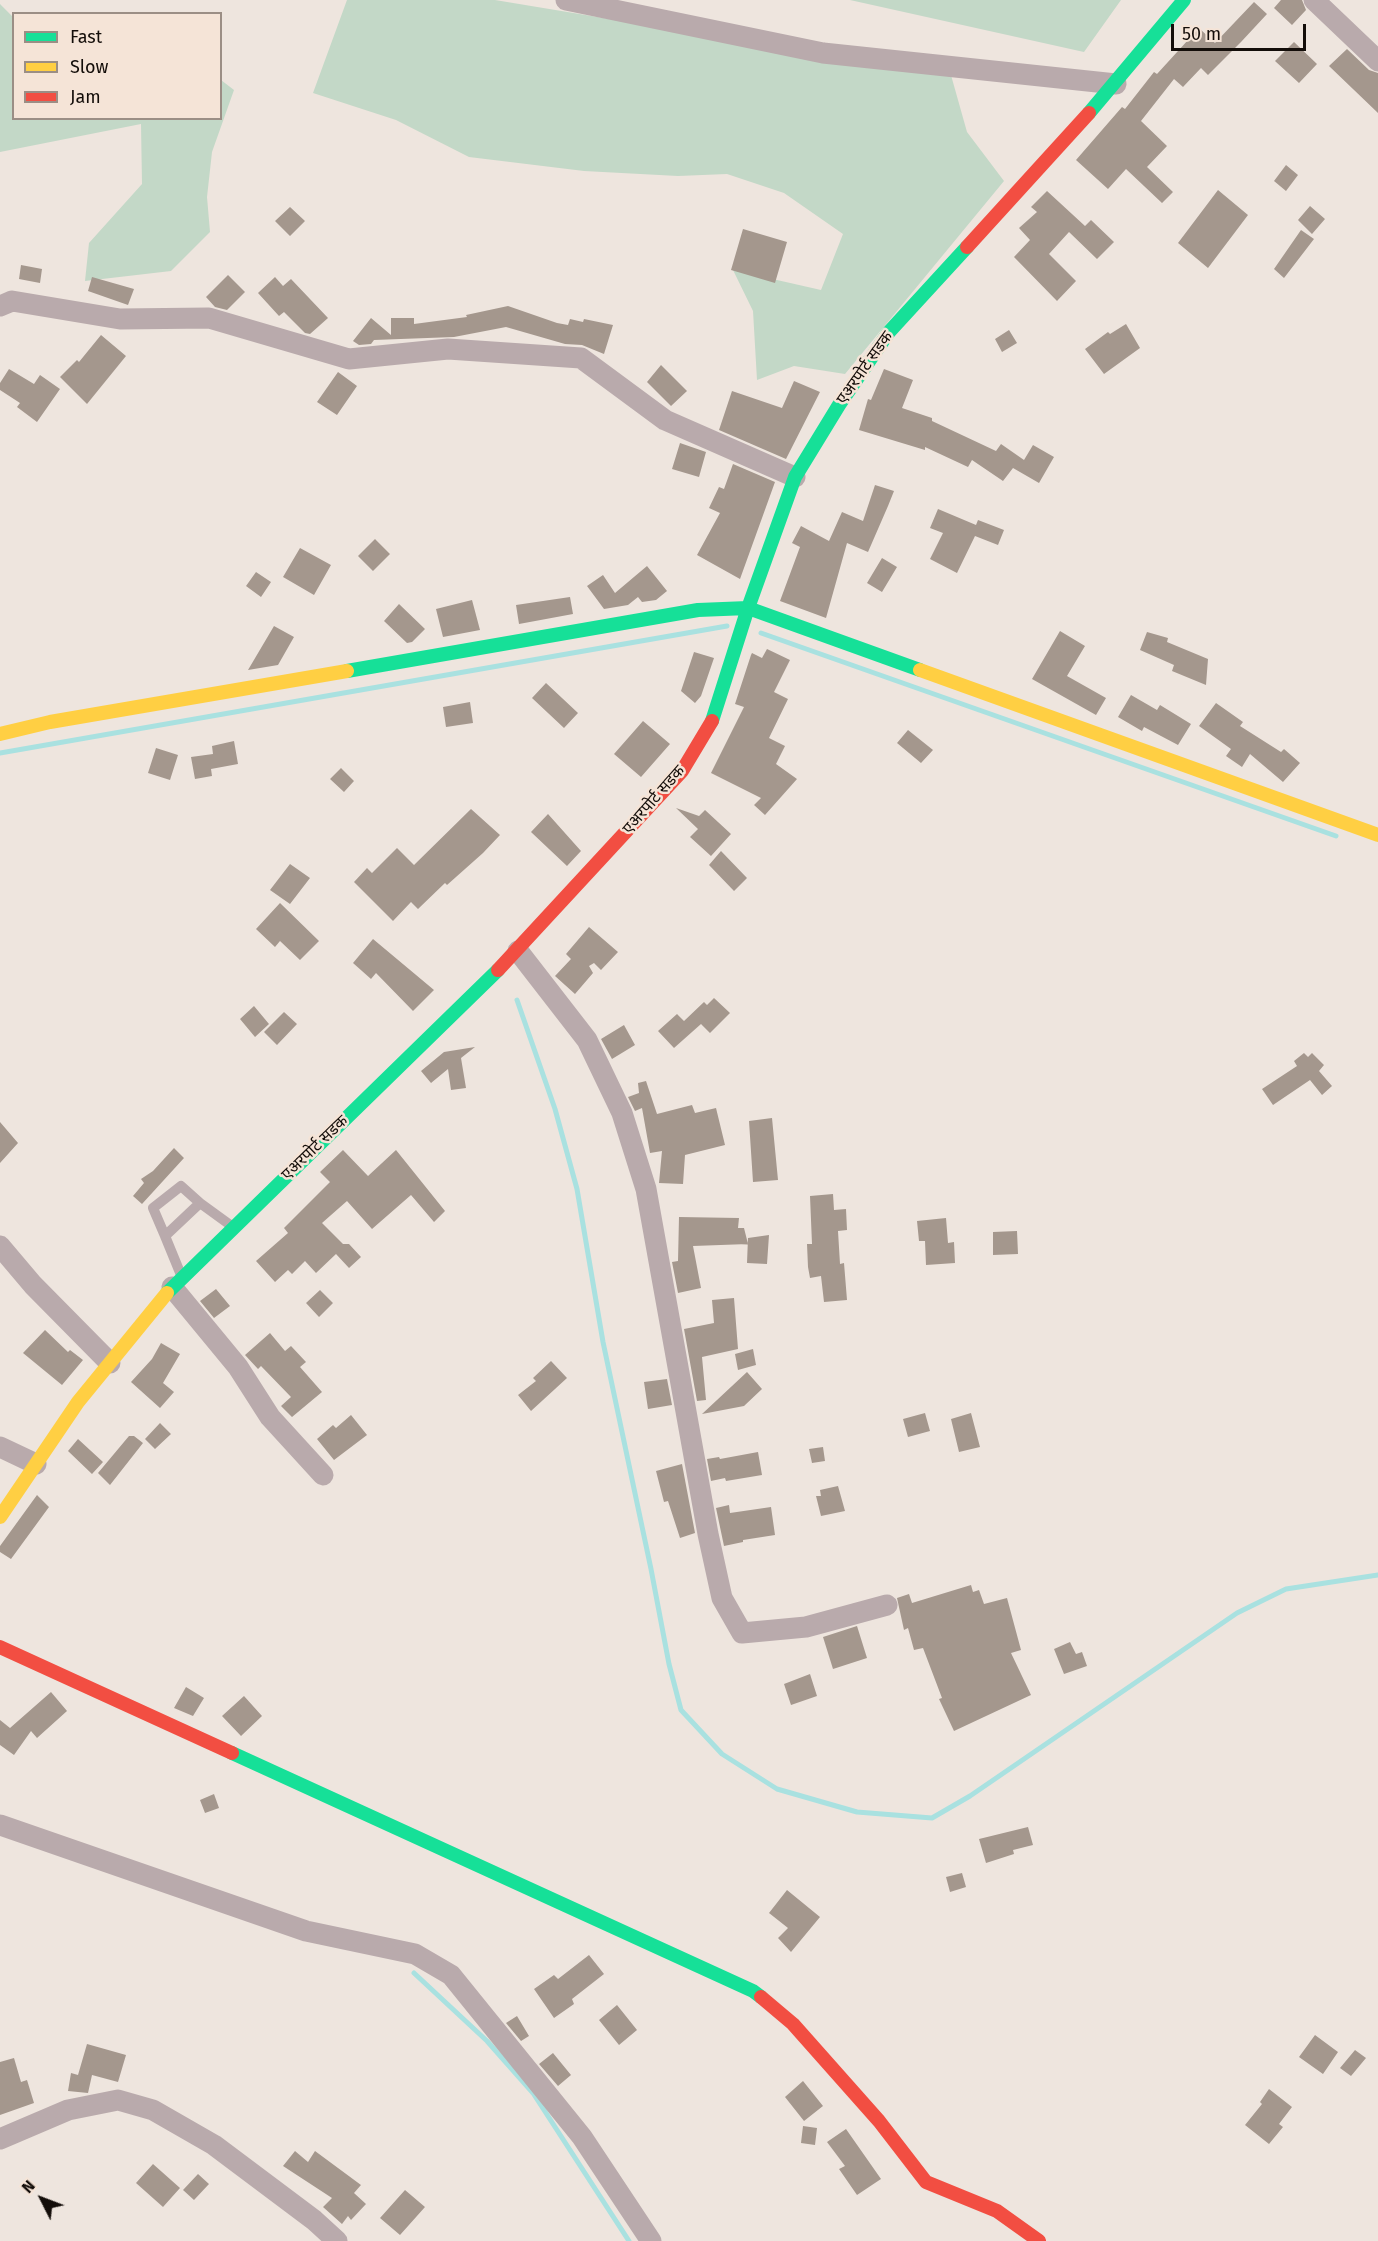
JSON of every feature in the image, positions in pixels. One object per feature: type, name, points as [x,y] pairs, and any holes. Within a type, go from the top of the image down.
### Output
[{"type":"street","points":[[566,0],[823,53],[1116,84]]},
{"type":"street","name":"एअरपोर्ट सडक","points":[[0,1516],[78,1402],[177,1282],[518,951],[682,771],[711,723],[748,608],[795,477],[839,405],[889,332],[1116,84],[1184,0]]},
{"type":"street","points":[[1314,0],[1378,62]]},
{"type":"street","points":[[0,306],[12,301],[120,319],[209,318],[349,359],[448,349],[580,358],[665,420],[795,477]]},
{"type":"street","points":[[0,734],[62,720],[698,610],[748,608],[1378,835]]},
{"type":"street","points":[[518,951],[587,1040],[622,1113],[646,1189],[708,1534],[722,1598],[742,1633],[806,1627],[886,1605]]},
{"type":"street","points":[[0,1246],[33,1285],[110,1363]]},
{"type":"street","points":[[177,1282],[238,1367],[270,1417],[322,1475]]},
{"type":"street","points":[[0,1447],[36,1464]]},
{"type":"street","points":[[0,1647],[753,1991],[793,2024],[879,2121],[926,2182],[998,2211],[1039,2241]]},
{"type":"street","points":[[0,1825],[306,1931],[415,1954],[450,1975],[582,2137],[651,2241]]},
{"type":"street","points":[[0,2139],[68,2110],[118,2100],[153,2110],[214,2145],[314,2220],[337,2241]]},
{"type":"lane","points":[[177,1282],[165,1236],[153,1208],[181,1186],[233,1227]]},
{"type":"lane","points":[[165,1236],[200,1203]]},
{"type":"green space","points":[[347,0],[495,0],[845,58],[949,68],[967,132],[1004,181],[845,374],[794,366],[757,380],[753,311],[733,270],[821,290],[843,234],[784,193],[727,174],[678,176],[584,171],[469,157],[396,120],[313,93]]},
{"type":"green space","points":[[850,0],[1121,0],[1084,52]]},
{"type":"green space","points":[[0,4],[12,16],[12,120],[222,120],[222,81],[234,90],[212,152],[207,197],[210,232],[171,271],[85,281],[89,243],[142,184],[141,124],[0,152]]},
{"type":"building","points":[[1281,0],[1302,0],[1306,10],[1292,25],[1274,8]]},
{"type":"building","points":[[1254,2],[1267,14],[1241,42],[1208,75],[1201,68],[1183,87],[1174,79],[1141,121],[1167,146],[1147,167],[1173,192],[1162,203],[1126,169],[1108,189],[1076,160],[1122,107],[1125,109],[1154,72],[1157,74],[1199,28],[1215,43]]},
{"type":"building","points":[[1294,42],[1317,64],[1299,83],[1275,61]]},
{"type":"building","points":[[1347,49],[1369,70],[1378,73],[1378,113],[1329,66]]},
{"type":"building","points":[[1286,165],[1298,175],[1286,191],[1274,181]]},
{"type":"building","points":[[1218,190],[1248,215],[1208,268],[1178,243]]},
{"type":"building","points":[[1047,191],[1085,226],[1091,220],[1114,242],[1097,259],[1069,232],[1049,254],[1076,281],[1057,301],[1014,257],[1030,240],[1019,228],[1037,212],[1031,207]]},
{"type":"building","points":[[1310,206],[1325,219],[1312,234],[1298,220]]},
{"type":"building","points":[[290,207],[305,221],[290,236],[275,221]]},
{"type":"building","points":[[743,229],[787,242],[775,283],[731,270]]},
{"type":"building","points":[[1301,230],[1314,239],[1284,278],[1274,269]]},
{"type":"building","points":[[21,265],[42,269],[40,283],[19,279]]},
{"type":"building","points":[[228,275],[245,292],[227,310],[215,307],[206,297]]},
{"type":"building","points":[[92,277],[134,289],[128,305],[88,291]]},
{"type":"building","points":[[275,277],[283,286],[291,279],[328,318],[310,334],[305,333],[284,312],[279,316],[258,293]]},
{"type":"building","points":[[508,306],[568,325],[570,319],[583,322],[584,319],[613,325],[604,354],[582,345],[565,344],[506,327],[454,337],[374,340],[371,344],[359,345],[353,341],[371,318],[391,335],[391,318],[414,318],[414,324],[467,317],[466,315]]},
{"type":"building","points":[[1126,324],[1140,348],[1104,374],[1085,349],[1108,332],[1110,334]]},
{"type":"building","points":[[1009,330],[1017,343],[1002,352],[995,339]]},
{"type":"building","points":[[101,335],[126,356],[87,404],[60,377],[77,360],[79,362]]},
{"type":"building","points":[[661,365],[687,391],[671,406],[647,382]]},
{"type":"building","points":[[9,369],[34,384],[40,375],[60,389],[37,422],[17,407],[20,403],[0,390],[0,383]]},
{"type":"building","points":[[884,369],[913,380],[902,408],[932,418],[932,421],[996,451],[1001,444],[1024,460],[1033,445],[1054,457],[1039,483],[1013,468],[1003,481],[972,460],[968,467],[925,447],[925,450],[859,430],[868,399],[871,400]]},
{"type":"building","points":[[338,372],[357,386],[337,415],[317,402]]},
{"type":"building","points":[[794,381],[820,392],[786,459],[719,430],[732,391],[782,408]]},
{"type":"building","points":[[680,443],[706,452],[699,477],[672,469]]},
{"type":"building","points":[[733,464],[775,482],[740,579],[697,555],[720,513],[709,508],[719,487],[724,489]]},
{"type":"building","points":[[875,485],[894,491],[868,552],[847,543],[826,618],[780,601],[800,547],[792,543],[801,526],[829,541],[842,512],[863,521]]},
{"type":"building","points":[[938,509],[976,525],[978,520],[1004,530],[998,545],[975,536],[957,573],[930,559],[943,533],[930,528]]},
{"type":"building","points":[[375,539],[390,554],[373,571],[358,556]]},
{"type":"building","points":[[300,548],[331,565],[314,595],[283,577]]},
{"type":"building","points":[[882,558],[897,567],[882,592],[867,583]]},
{"type":"building","points":[[647,566],[667,591],[656,600],[642,602],[638,597],[628,605],[604,609],[587,586],[603,575],[615,593]]},
{"type":"building","points":[[256,572],[271,582],[261,597],[246,586]]},
{"type":"building","points":[[570,597],[573,614],[519,624],[516,605]]},
{"type":"building","points":[[472,600],[480,630],[443,637],[436,609]]},
{"type":"building","points":[[399,604],[425,629],[412,642],[407,643],[384,621]]},
{"type":"building","points":[[274,626],[294,637],[278,665],[248,670]]},
{"type":"building","points":[[1060,631],[1085,646],[1067,676],[1106,698],[1096,715],[1032,679]]},
{"type":"building","points":[[1147,632],[1168,638],[1167,642],[1208,659],[1206,685],[1172,671],[1174,665],[1140,650]]},
{"type":"building","points":[[767,649],[790,660],[774,692],[788,699],[769,738],[785,746],[776,764],[797,779],[765,815],[754,805],[761,798],[711,773],[744,707],[735,704],[751,655],[752,653],[762,658]]},
{"type":"building","points":[[694,652],[714,658],[701,696],[695,703],[681,691]]},
{"type":"building","points":[[546,683],[578,713],[564,728],[532,698]]},
{"type":"building","points":[[1131,695],[1157,710],[1160,705],[1191,724],[1178,745],[1144,727],[1142,731],[1118,717]]},
{"type":"building","points":[[470,702],[473,723],[446,727],[443,707]]},
{"type":"building","points":[[1216,703],[1243,722],[1240,726],[1281,752],[1284,749],[1300,763],[1283,782],[1250,754],[1242,767],[1226,756],[1231,749],[1199,726]]},
{"type":"building","points":[[643,721],[670,744],[641,777],[614,754]]},
{"type":"building","points":[[908,730],[933,750],[921,763],[897,743]]},
{"type":"building","points":[[234,741],[238,764],[211,769],[212,776],[195,779],[191,757],[213,754],[212,746]]},
{"type":"building","points":[[156,748],[178,755],[170,780],[148,773]]},
{"type":"building","points":[[341,768],[354,781],[344,792],[330,779]]},
{"type":"building","points":[[676,808],[699,816],[705,810],[731,834],[711,856],[690,837],[698,829]]},
{"type":"building","points":[[471,809],[500,835],[483,853],[447,885],[445,883],[418,909],[411,902],[393,921],[354,882],[367,868],[372,873],[397,848],[414,865]]},
{"type":"building","points":[[548,814],[581,851],[567,866],[531,832]]},
{"type":"building","points":[[721,851],[747,878],[734,891],[709,865]]},
{"type":"building","points":[[290,864],[310,878],[290,904],[270,890]]},
{"type":"building","points":[[280,903],[319,941],[300,960],[280,941],[275,947],[256,929]]},
{"type":"building","points":[[589,927],[618,952],[601,970],[594,963],[589,966],[593,973],[575,994],[555,976],[571,959],[566,954]]},
{"type":"building","points":[[373,939],[434,990],[413,1011],[376,973],[371,979],[353,963]]},
{"type":"building","points":[[714,998],[730,1013],[710,1033],[701,1024],[674,1048],[658,1031],[677,1014],[684,1021],[704,1002],[707,1005]]},
{"type":"building","points":[[254,1006],[269,1024],[255,1037],[240,1019]]},
{"type":"building","points":[[284,1012],[297,1024],[277,1045],[264,1032]]},
{"type":"building","points":[[624,1025],[635,1045],[612,1059],[601,1039]]},
{"type":"building","points":[[475,1047],[461,1058],[466,1088],[451,1090],[448,1069],[431,1083],[421,1071],[444,1052]]},
{"type":"building","points":[[1304,1053],[1308,1057],[1312,1053],[1324,1065],[1319,1071],[1332,1086],[1322,1095],[1310,1080],[1273,1105],[1262,1089],[1297,1066],[1294,1061]]},
{"type":"building","points":[[646,1081],[657,1114],[692,1105],[695,1113],[716,1108],[725,1145],[685,1155],[683,1184],[659,1183],[662,1151],[650,1153],[642,1108],[635,1111],[628,1097],[639,1093],[638,1083]]},
{"type":"building","points":[[772,1118],[778,1180],[753,1182],[749,1121]]},
{"type":"building","points":[[0,1122],[18,1143],[0,1163]]},
{"type":"building","points":[[174,1148],[184,1158],[142,1204],[133,1196],[144,1183],[141,1179],[153,1171]]},
{"type":"building","points":[[343,1150],[368,1176],[396,1150],[445,1211],[434,1222],[411,1195],[372,1229],[347,1201],[322,1223],[343,1244],[349,1244],[361,1257],[349,1268],[336,1254],[316,1273],[305,1261],[292,1274],[288,1270],[275,1282],[256,1261],[288,1233],[284,1228],[330,1182],[320,1172]]},
{"type":"building","points":[[833,1194],[834,1210],[846,1209],[847,1230],[838,1231],[840,1264],[844,1263],[847,1300],[824,1302],[821,1276],[810,1278],[808,1267],[807,1244],[812,1244],[810,1196]]},
{"type":"building","points":[[679,1217],[739,1218],[738,1228],[744,1228],[748,1244],[693,1246],[701,1288],[678,1293],[672,1262],[678,1261]]},
{"type":"building","points":[[946,1218],[948,1243],[954,1242],[955,1263],[926,1265],[925,1241],[919,1241],[917,1221]]},
{"type":"building","points":[[1017,1231],[1018,1254],[993,1255],[993,1232]]},
{"type":"building","points":[[769,1235],[767,1264],[747,1263],[748,1238]]},
{"type":"building","points":[[216,1289],[230,1306],[214,1318],[200,1301]]},
{"type":"building","points":[[320,1290],[333,1303],[319,1317],[306,1303]]},
{"type":"building","points":[[734,1298],[738,1349],[702,1357],[706,1400],[697,1401],[684,1329],[714,1323],[712,1300]]},
{"type":"building","points":[[45,1330],[68,1352],[70,1350],[83,1360],[62,1385],[23,1353]]},
{"type":"building","points":[[270,1333],[285,1351],[291,1346],[306,1362],[300,1367],[322,1392],[292,1417],[281,1406],[291,1397],[261,1366],[258,1369],[245,1355]]},
{"type":"building","points":[[161,1343],[180,1354],[163,1383],[174,1392],[160,1408],[131,1382],[152,1359]]},
{"type":"building","points":[[753,1349],[756,1365],[738,1370],[735,1354]]},
{"type":"building","points":[[551,1361],[567,1378],[531,1411],[518,1395],[536,1381],[533,1378]]},
{"type":"building","points":[[747,1372],[762,1389],[744,1406],[702,1414]]},
{"type":"building","points":[[667,1379],[672,1405],[648,1409],[644,1382]]},
{"type":"building","points":[[925,1413],[930,1431],[908,1437],[903,1419]]},
{"type":"building","points":[[971,1413],[980,1447],[959,1452],[951,1419]]},
{"type":"building","points":[[351,1415],[367,1435],[334,1460],[317,1439],[333,1425],[336,1428]]},
{"type":"building","points":[[160,1423],[171,1434],[155,1449],[145,1439]]},
{"type":"building","points":[[129,1436],[134,1436],[143,1443],[110,1485],[98,1473]]},
{"type":"building","points":[[78,1439],[103,1462],[92,1474],[68,1451]]},
{"type":"building","points":[[823,1447],[825,1461],[812,1463],[809,1449]]},
{"type":"building","points":[[758,1452],[762,1475],[711,1481],[707,1459]]},
{"type":"building","points":[[682,1464],[695,1533],[680,1538],[668,1501],[664,1502],[656,1471]]},
{"type":"building","points":[[838,1486],[845,1511],[821,1516],[816,1496],[821,1496],[820,1490]]},
{"type":"building","points":[[37,1495],[49,1507],[11,1559],[0,1552],[0,1546]]},
{"type":"building","points":[[729,1505],[730,1513],[771,1507],[775,1535],[743,1540],[743,1542],[724,1546],[716,1508]]},
{"type":"building","points":[[971,1585],[973,1592],[979,1590],[984,1604],[1007,1598],[1021,1650],[1011,1653],[1031,1695],[954,1731],[939,1699],[942,1698],[923,1648],[914,1650],[908,1628],[904,1630],[897,1598],[909,1594],[912,1603]]},
{"type":"building","points":[[857,1626],[867,1658],[833,1669],[823,1637]]},
{"type":"building","points":[[1070,1642],[1076,1654],[1082,1652],[1087,1666],[1064,1674],[1054,1649]]},
{"type":"building","points":[[810,1674],[817,1696],[791,1705],[784,1684]]},
{"type":"building","points":[[186,1687],[204,1698],[193,1716],[174,1708]]},
{"type":"building","points":[[51,1692],[67,1711],[37,1738],[31,1731],[14,1755],[0,1745],[0,1720],[10,1728]]},
{"type":"building","points":[[244,1696],[262,1716],[241,1736],[222,1716]]},
{"type":"building","points":[[214,1794],[219,1808],[205,1813],[200,1800]]},
{"type":"building","points":[[1028,1827],[1033,1845],[1013,1850],[1014,1854],[986,1863],[979,1839]]},
{"type":"building","points":[[962,1873],[966,1887],[950,1892],[946,1877]]},
{"type":"building","points":[[787,1890],[820,1917],[791,1952],[778,1938],[788,1928],[769,1913]]},
{"type":"building","points":[[589,1955],[604,1974],[572,1999],[574,2004],[554,2018],[534,1989],[554,1975],[558,1979]]},
{"type":"building","points":[[617,2005],[637,2030],[619,2045],[599,2020]]},
{"type":"building","points":[[517,2016],[529,2036],[521,2041],[506,2023]]},
{"type":"building","points":[[1315,2035],[1338,2052],[1323,2074],[1299,2057]]},
{"type":"building","points":[[87,2044],[126,2055],[118,2082],[92,2075],[88,2093],[68,2091],[71,2073],[78,2075]]},
{"type":"building","points":[[1355,2050],[1366,2058],[1351,2076],[1340,2068]]},
{"type":"building","points":[[553,2053],[571,2075],[558,2086],[539,2064]]},
{"type":"building","points":[[14,2058],[21,2082],[27,2080],[34,2103],[0,2115],[0,2062]]},
{"type":"building","points":[[803,2081],[823,2106],[804,2121],[785,2097]]},
{"type":"building","points":[[1269,2089],[1292,2107],[1279,2124],[1283,2127],[1269,2144],[1245,2125],[1262,2104],[1260,2102]]},
{"type":"building","points":[[803,2126],[817,2128],[815,2145],[801,2143]]},
{"type":"building","points":[[846,2129],[881,2179],[857,2195],[839,2169],[845,2166],[827,2142]]},
{"type":"building","points":[[295,2151],[308,2162],[315,2151],[361,2185],[354,2193],[366,2204],[351,2220],[348,2216],[342,2224],[323,2207],[332,2198],[283,2166]]},
{"type":"building","points":[[153,2164],[180,2188],[163,2207],[136,2183]]},
{"type":"building","points":[[198,2174],[209,2184],[194,2200],[183,2190]]},
{"type":"building","points":[[405,2190],[425,2207],[400,2235],[380,2218]]},
{"type":"waterway","points":[[0,753],[727,626]]},
{"type":"waterway","points":[[761,633],[1336,836]]},
{"type":"waterway","points":[[517,1000],[555,1109],[577,1189],[603,1342],[669,1664],[681,1710],[722,1754],[777,1789],[857,1812],[932,1818],[970,1796],[1237,1613],[1286,1589],[1378,1575]]},
{"type":"waterway","points":[[414,1973],[487,2041],[533,2093],[629,2241]]},
{"type":"traffic: fast","points":[[1089,113],[1184,0]]},
{"type":"traffic: fast","points":[[712,721],[748,608],[795,477],[839,405],[889,332],[967,247]]},
{"type":"traffic: fast","points":[[347,671],[698,610],[748,608],[920,670]]},
{"type":"traffic: fast","points":[[167,1293],[498,970]]},
{"type":"traffic: fast","points":[[232,1753],[753,1991],[761,1997]]},
{"type":"traffic: slow","points":[[920,670],[1378,835]]},
{"type":"traffic: slow","points":[[0,734],[50,722],[347,671]]},
{"type":"traffic: slow","points":[[0,1517],[78,1402],[167,1293]]},
{"type":"traffic: jam","points":[[967,247],[1089,113]]},
{"type":"traffic: jam","points":[[498,970],[682,771],[712,721]]},
{"type":"traffic: jam","points":[[0,1647],[232,1753]]},
{"type":"traffic: jam","points":[[761,1997],[793,2024],[879,2121],[926,2182],[997,2211],[1039,2241]]}]
